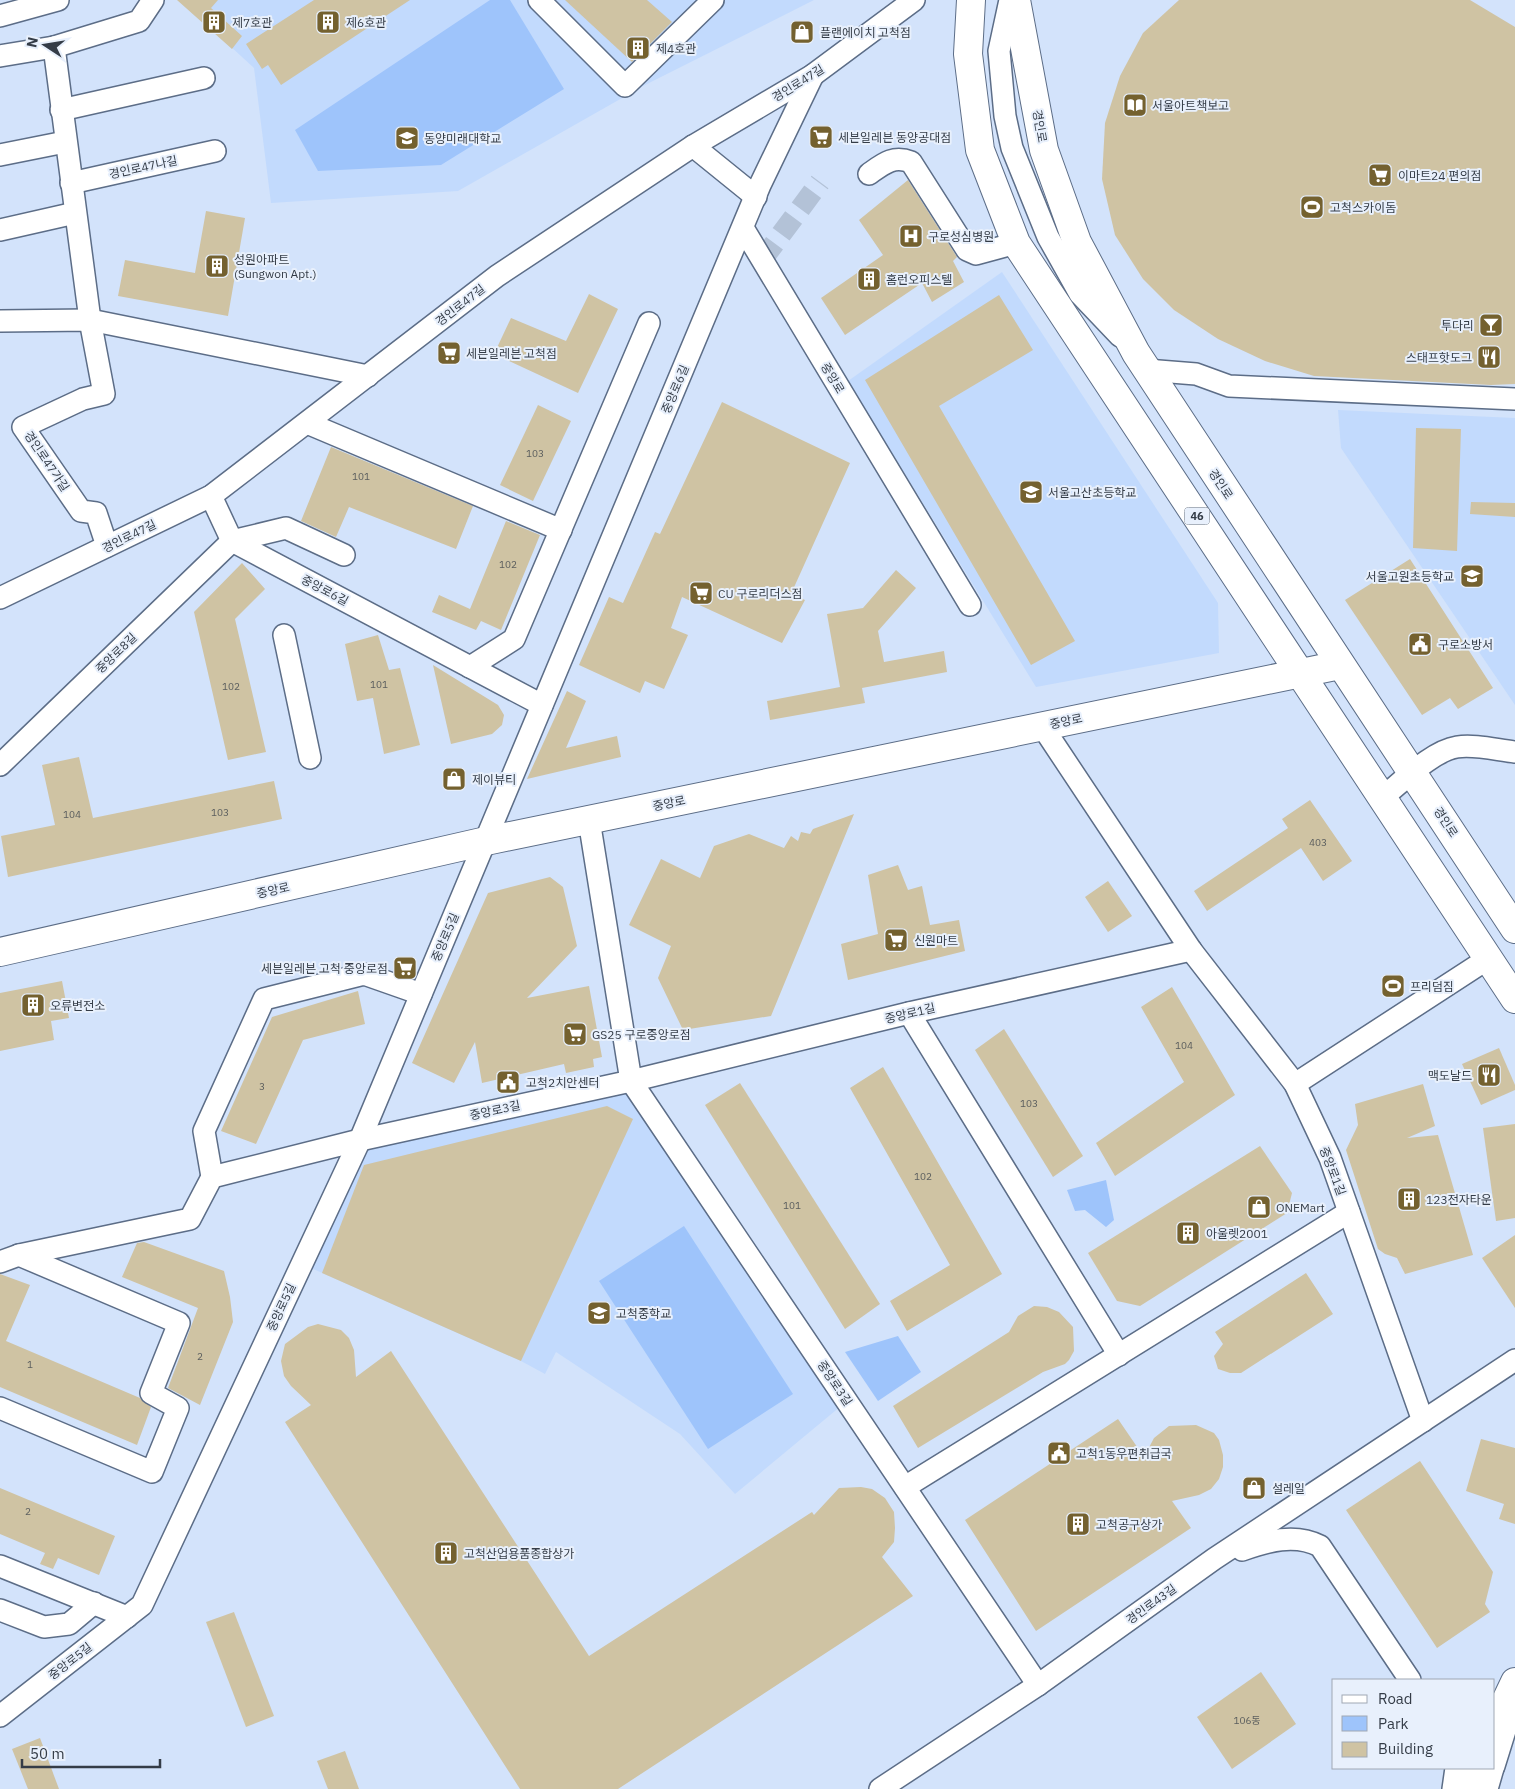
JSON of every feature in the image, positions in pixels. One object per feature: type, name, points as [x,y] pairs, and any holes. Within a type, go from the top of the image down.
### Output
[{"type":"main road","name":"46","points":[[970,0],[968,54],[980,150],[1016,243],[1515,999]]},
{"type":"main road","name":"경인로","points":[[1016,0],[1044,150],[1076,242],[1141,361],[1340,665],[1414,772],[1515,929]]},
{"type":"main road","name":"중앙로","points":[[0,952],[486,841],[1340,665]]},
{"type":"main road","points":[[1495,1724],[1515,1682]]},
{"type":"main road","points":[[1464,1789],[1474,1769]]},
{"type":"street","points":[[0,16],[58,0]]},
{"type":"street","points":[[539,0],[625,86],[713,0]]},
{"type":"street","name":"경인로47길","points":[[0,598],[211,496],[497,276],[693,146],[813,75],[914,0]]},
{"type":"street","points":[[1010,0],[999,51],[1006,116],[1012,148],[1048,237],[1080,294],[1141,361],[1196,374],[1229,386],[1515,399]]},
{"type":"street","points":[[0,56],[54,47],[139,20],[152,4]]},
{"type":"street","points":[[54,47],[65,142],[90,320]]},
{"type":"street","name":"중앙로6길","points":[[486,841],[756,197],[813,75]]},
{"type":"street","points":[[62,110],[204,78]]},
{"type":"street","points":[[0,155],[65,142]]},
{"type":"street","points":[[693,146],[756,197]]},
{"type":"street","name":"경인로47나길","points":[[71,183],[215,151]]},
{"type":"street","points":[[869,174],[892,159],[902,158],[910,162],[967,250],[976,254],[1016,243]]},
{"type":"street","points":[[0,230],[75,213]]},
{"type":"street","name":"중앙로","points":[[743,228],[970,605]]},
{"type":"street","points":[[0,321],[90,320],[368,376]]},
{"type":"street","name":"경인로47가길","points":[[90,320],[104,394],[83,399],[24,427],[81,512],[96,513],[107,546]]},
{"type":"street","points":[[470,667],[514,639],[649,323]]},
{"type":"street","points":[[307,423],[560,530]]},
{"type":"street","points":[[211,496],[232,541],[286,528],[344,554]]},
{"type":"street","name":"중앙로6길","points":[[232,541],[542,705]]},
{"type":"street","name":"중앙로8길","points":[[0,765],[232,541]]},
{"type":"street","points":[[284,634],[310,758]]},
{"type":"street","name":"중앙로1길","points":[[1042,726],[1191,950],[1295,1084],[1330,1158],[1423,1421]]},
{"type":"street","points":[[1383,797],[1435,755],[1446,749],[1459,746],[1515,752]]},
{"type":"street","name":"중앙로3길","points":[[589,820],[631,1081],[1038,1685]]},
{"type":"street","name":"중앙로5길","points":[[0,1716],[142,1605],[360,1140],[486,841]]},
{"type":"street","name":"중앙로1길","points":[[631,1081],[909,1013],[1191,950]]},
{"type":"street","points":[[1295,1084],[1489,958]]},
{"type":"street","points":[[10,1259],[190,1219],[212,1177],[204,1131],[264,999],[364,974],[421,994]]},
{"type":"street","points":[[909,1013],[1119,1355]]},
{"type":"street","name":"중앙로3길","points":[[212,1177],[360,1140],[631,1081]]},
{"type":"street","points":[[905,1487],[1349,1212]]},
{"type":"street","points":[[0,1408],[152,1472],[178,1408],[151,1393],[179,1323],[10,1259]]},
{"type":"street","name":"경인로43길","points":[[880,1789],[1038,1685],[1214,1559],[1515,1360]]},
{"type":"street","points":[[1214,1559],[1268,1541],[1310,1541],[1320,1546],[1409,1679]]},
{"type":"street","points":[[0,1566],[127,1617]]},
{"type":"street","points":[[0,1610],[44,1627],[69,1624],[94,1603]]},
{"type":"street","points":[[1495,1764],[1515,1698]]},
{"type":"street","points":[[1453,1789],[1456,1769]]},
{"type":"street","points":[[1487,1789],[1493,1769]]},
{"type":"shaded area","name":"동양미래대학교","points":[[180,0],[814,0],[645,85],[458,191],[271,203],[254,68]]},
{"type":"shaded area","name":"서울고산초등학교","points":[[1002,272],[1218,603],[1219,653],[1036,687],[848,381]]},
{"type":"shaded area","name":"서울고원초등학교","points":[[1338,410],[1515,418],[1515,705],[1341,448]]},
{"type":"shaded area","name":"고척중학교","points":[[631,1081],[847,1401],[735,1494],[680,1434],[556,1352],[545,1374],[521,1361],[302,1264],[360,1140]]},
{"type":"green space","points":[[490,0],[510,0],[564,89],[441,165],[318,171],[295,130]]},
{"type":"green space","points":[[1106,1180],[1114,1220],[1106,1227],[1085,1210],[1075,1211],[1067,1190]]},
{"type":"green space","points":[[684,1226],[793,1394],[708,1449],[599,1281]]},
{"type":"green space","points":[[898,1336],[921,1372],[878,1401],[845,1352]]},
{"type":"building","name":"제7호관","points":[[177,0],[218,0],[211,8],[242,36],[232,49]]},
{"type":"building","name":"제6호관","points":[[314,0],[410,0],[281,85],[268,65],[262,69],[246,44]]},
{"type":"building","name":"제4호관","points":[[565,0],[647,0],[672,22],[632,62]]},
{"type":"building","name":"고척스카이돔","points":[[1179,0],[1470,0],[1515,27],[1515,384],[1491,385],[1314,376],[1265,361],[1218,339],[1174,310],[1143,279],[1115,235],[1102,179],[1105,123],[1120,76],[1143,33]]},
{"type":"building","name":"구로성심병원","points":[[908,180],[957,257],[953,261],[964,282],[932,302],[922,283],[845,335],[821,298],[883,255],[859,220]]},
{"type":"building","name":"성원아파트 (Sungwon Apt.)","points":[[206,211],[245,218],[228,316],[118,296],[125,260],[195,273]]},
{"type":"building","points":[[589,294],[618,309],[578,393],[494,354],[511,318],[566,341]]},
{"type":"building","points":[[999,295],[1033,350],[939,406],[1075,641],[1031,665],[865,380]]},
{"type":"building","points":[[722,402],[850,463],[791,594],[805,600],[782,643],[682,597],[671,628],[688,635],[664,689],[645,681],[640,693],[579,665],[609,597],[623,603],[655,532],[660,534]]},
{"type":"building","points":[[538,405],[571,421],[533,501],[500,485]]},
{"type":"building","points":[[1416,428],[1461,429],[1457,551],[1413,548]]},
{"type":"building","points":[[331,447],[473,506],[456,549],[349,507],[336,537],[301,521]]},
{"type":"building","points":[[1471,502],[1515,503],[1515,517],[1470,514]]},
{"type":"building","points":[[506,521],[540,535],[501,630],[481,621],[476,630],[432,612],[439,595],[470,609]]},
{"type":"building","name":"구로소방서","points":[[1410,559],[1493,688],[1458,709],[1450,698],[1422,715],[1345,600]]},
{"type":"building","points":[[242,563],[265,589],[235,619],[266,752],[228,760],[194,612]]},
{"type":"building","points":[[896,570],[916,588],[878,631],[884,662],[944,651],[947,672],[862,688],[865,703],[770,720],[767,701],[840,687],[827,614],[863,608]]},
{"type":"building","points":[[378,635],[389,670],[400,668],[420,745],[384,754],[373,698],[357,701],[345,644]]},
{"type":"building","points":[[433,665],[498,705],[504,715],[502,725],[492,734],[451,744]]},
{"type":"building","points":[[567,691],[586,701],[566,748],[617,736],[621,757],[527,779]]},
{"type":"building","points":[[79,757],[93,818],[274,781],[282,819],[8,877],[1,836],[55,825],[42,765]]},
{"type":"building","points":[[1310,800],[1352,861],[1323,881],[1301,848],[1207,911],[1194,891],[1288,828],[1282,819]]},
{"type":"building","points":[[854,814],[771,1016],[683,1030],[658,978],[671,946],[629,925],[661,859],[700,878],[714,846],[749,834],[784,848],[791,836],[798,841],[801,832],[810,834],[813,829]]},
{"type":"building","points":[[898,865],[908,890],[922,886],[930,925],[959,920],[965,951],[848,980],[841,944],[878,934],[868,875]]},
{"type":"building","points":[[550,877],[563,887],[577,946],[527,998],[589,986],[602,1057],[593,1059],[594,1067],[566,1073],[564,1064],[482,1083],[475,1042],[454,1083],[412,1063],[488,893]]},
{"type":"building","points":[[1108,881],[1132,916],[1108,932],[1085,897]]},
{"type":"building","name":"오류변전소","points":[[62,981],[69,1018],[51,1021],[54,1040],[0,1051],[0,993]]},
{"type":"building","points":[[1172,987],[1235,1095],[1115,1176],[1096,1143],[1184,1082],[1141,1007]]},
{"type":"building","points":[[358,991],[365,1024],[303,1040],[256,1144],[221,1131],[272,1017]]},
{"type":"building","points":[[1004,1029],[1083,1156],[1053,1177],[975,1050]]},
{"type":"building","name":"맥도날드","points":[[1499,1048],[1515,1085],[1515,1090],[1481,1105],[1462,1064]]},
{"type":"building","points":[[883,1067],[1002,1274],[907,1331],[890,1301],[950,1265],[850,1088]]},
{"type":"building","points":[[740,1083],[880,1304],[845,1329],[705,1105]]},
{"type":"building","name":"123전자타운","points":[[1423,1084],[1435,1126],[1407,1138],[1438,1135],[1473,1255],[1405,1274],[1397,1258],[1385,1254],[1378,1249],[1346,1150],[1358,1125],[1355,1104]]},
{"type":"building","points":[[607,1106],[633,1119],[521,1361],[322,1273],[364,1165]]},
{"type":"building","points":[[1515,1124],[1515,1218],[1496,1221],[1483,1128]]},
{"type":"building","name":"아울렛2001","points":[[1260,1146],[1292,1193],[1287,1213],[1140,1306],[1117,1301],[1088,1253]]},
{"type":"building","points":[[1515,1235],[1515,1308],[1482,1258]]},
{"type":"building","points":[[144,1242],[224,1271],[233,1322],[200,1405],[168,1388],[198,1308],[122,1277],[137,1243]]},
{"type":"building","points":[[1306,1273],[1333,1314],[1241,1373],[1230,1373],[1218,1369],[1214,1356],[1223,1344],[1215,1332]]},
{"type":"building","points":[[0,1274],[30,1285],[6,1341],[140,1398],[151,1407],[137,1445],[0,1387]]},
{"type":"building","points":[[1034,1306],[1047,1307],[1059,1312],[1073,1327],[1074,1351],[1069,1360],[1065,1364],[1043,1372],[918,1448],[893,1406],[1009,1332],[1018,1316]]},
{"type":"building","name":"고척산업용품종합상가","points":[[318,1324],[341,1330],[349,1338],[354,1350],[356,1377],[391,1351],[589,1656],[812,1512],[814,1515],[839,1488],[861,1487],[872,1489],[885,1498],[894,1512],[895,1528],[894,1542],[882,1557],[913,1596],[618,1789],[520,1789],[285,1422],[311,1405],[291,1386],[284,1376],[281,1361],[285,1344],[308,1327]]},
{"type":"building","name":"고척공구상가","points":[[1118,1419],[1144,1457],[1154,1438],[1169,1426],[1196,1425],[1214,1433],[1219,1440],[1223,1455],[1223,1467],[1219,1479],[1211,1489],[1199,1495],[1172,1501],[1191,1528],[1036,1631],[965,1520]]},
{"type":"building","points":[[1481,1439],[1515,1448],[1515,1524],[1499,1519],[1504,1504],[1466,1491]]},
{"type":"building","points":[[1420,1461],[1493,1572],[1485,1604],[1490,1612],[1437,1648],[1346,1510]]},
{"type":"building","points":[[0,1488],[115,1536],[99,1575],[58,1558],[53,1569],[40,1564],[45,1553],[0,1534]]},
{"type":"building","points":[[234,1612],[274,1716],[246,1727],[206,1622]]},
{"type":"building","points":[[1261,1672],[1296,1724],[1232,1769],[1197,1717]]},
{"type":"building","points":[[40,1738],[59,1789],[28,1789],[12,1749]]},
{"type":"building","points":[[345,1751],[359,1789],[328,1789],[317,1761]]},
{"type":"tunnel","points":[[762,260],[820,182]]},
{"type":"place","name":"제7호관","points":[[214,22]]},
{"type":"place","name":"제6호관","points":[[328,22]]},
{"type":"place","name":"플랜에이치 고척점","points":[[802,32]]},
{"type":"place","name":"제4호관","points":[[638,48]]},
{"type":"place","name":"서울아트책보고","points":[[1135,105]]},
{"type":"place","name":"세븐일레븐 동양공대점","points":[[821,137]]},
{"type":"place","name":"동양미래대학교","points":[[407,138]]},
{"type":"place","name":"이마트24 편의점","points":[[1380,175]]},
{"type":"place","name":"고척스카이돔","points":[[1312,207]]},
{"type":"place","name":"구로성심병원","points":[[911,236]]},
{"type":"place","name":"성원아파트 (Sungwon Apt.)","points":[[217,266]]},
{"type":"place","name":"홈런오피스텔","points":[[869,279]]},
{"type":"place","name":"투다리","points":[[1491,325]]},
{"type":"place","name":"세븐일레븐 고척점","points":[[449,353]]},
{"type":"place","name":"스태프핫도그","points":[[1489,357]]},
{"type":"place","name":"서울고산초등학교","points":[[1031,492]]},
{"type":"place","name":"서울고원초등학교","points":[[1472,576]]},
{"type":"place","name":"CU 구로리더스점","points":[[701,593]]},
{"type":"place","name":"구로소방서","points":[[1420,644]]},
{"type":"place","name":"제이뷰티","points":[[454,779]]},
{"type":"place","name":"신원마트","points":[[896,940]]},
{"type":"place","name":"세븐일레븐 고척 중앙로점","points":[[405,968]]},
{"type":"place","name":"프리덤짐","points":[[1393,986]]},
{"type":"place","name":"오류변전소","points":[[33,1005]]},
{"type":"place","name":"GS25 구로중앙로점","points":[[575,1034]]},
{"type":"place","name":"맥도날드","points":[[1489,1075]]},
{"type":"place","name":"고척2치안센터","points":[[508,1082]]},
{"type":"place","name":"123전자타운","points":[[1409,1199]]},
{"type":"place","name":"ONEMart","points":[[1259,1207]]},
{"type":"place","name":"아울렛2001","points":[[1188,1233]]},
{"type":"place","name":"고척중학교","points":[[599,1313]]},
{"type":"place","name":"고척1동우편취급국","points":[[1059,1453]]},
{"type":"place","name":"설레일","points":[[1254,1488]]},
{"type":"place","name":"고척공구상가","points":[[1078,1524]]},
{"type":"place","name":"고척산업용품종합상가","points":[[446,1553]]}]
